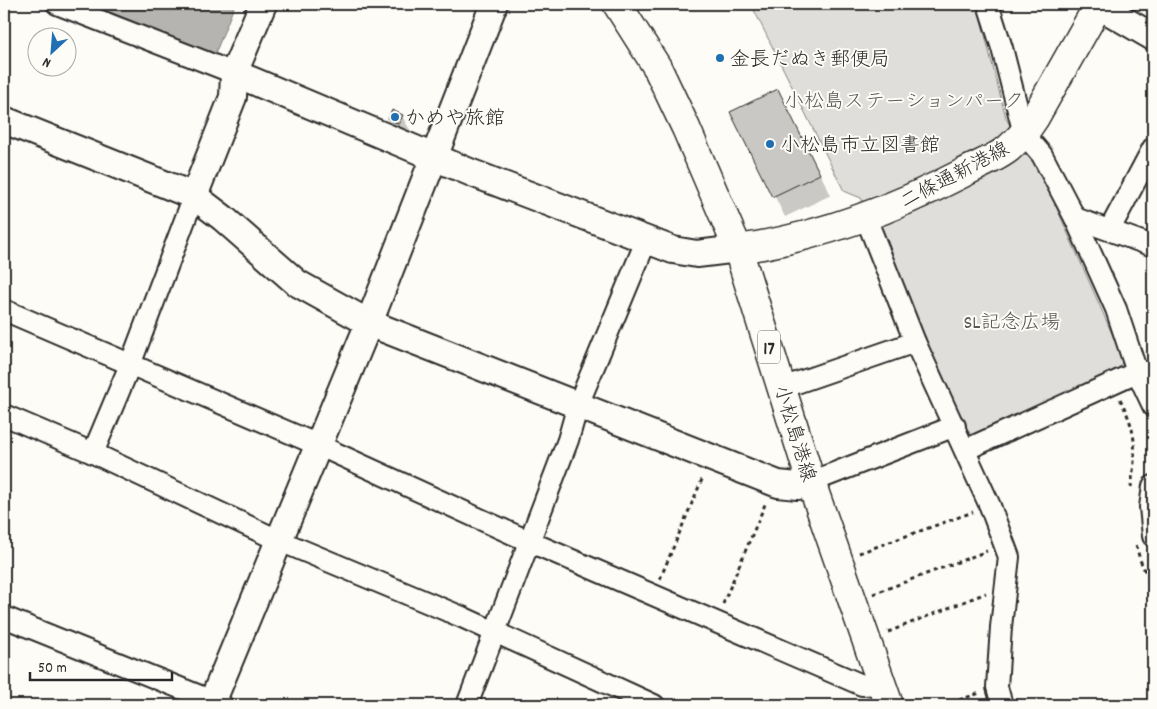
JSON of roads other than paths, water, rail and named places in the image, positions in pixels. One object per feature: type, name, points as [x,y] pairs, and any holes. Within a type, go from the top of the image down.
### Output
[{"type":"main road","name":"小松島港線","points":[[617,4],[657,67],[686,128],[738,249],[811,482],[885,695]]},
{"type":"main road","name":"二條通新港線","points":[[738,249],[780,243],[866,218],[945,182],[1000,153],[1024,134],[1034,119],[1098,4]]},
{"type":"street","points":[[57,4],[234,73],[433,156],[646,241],[673,250],[697,254],[738,249]]},
{"type":"street","points":[[93,453],[130,365],[233,97],[234,73],[263,4]]},
{"type":"street","points":[[4,617],[215,704],[318,445],[369,323],[494,4]]},
{"type":"street","points":[[988,4],[1002,48],[1024,134],[1042,156],[1074,218],[1145,372],[1153,406]]},
{"type":"street","points":[[1098,4],[1153,37]]},
{"type":"street","points":[[4,120],[194,196],[223,218],[297,282],[369,323],[772,482],[798,486],[954,426]]},
{"type":"street","points":[[1110,229],[1153,148]]},
{"type":"street","points":[[866,218],[916,342],[990,506],[1009,557],[1000,627],[1000,696]]},
{"type":"street","points":[[1074,218],[1110,229],[1153,246]]},
{"type":"street","points":[[467,705],[568,440],[578,405],[646,241]]},
{"type":"street","points":[[4,310],[318,445],[653,596],[716,621],[885,695]]},
{"type":"street","points":[[782,388],[916,342]]},
{"type":"street","points":[[965,450],[1145,372]]},
{"type":"street","points":[[4,415],[93,453],[280,541],[496,632],[654,705]]},
{"type":"street","points":[[1153,486],[1150,506],[1153,536]]},
{"type":"place","name":"金長だぬき郵便局","points":[[720,58]]},
{"type":"place","name":"かめや旅館","points":[[395,117]]},
{"type":"place","name":"小松島市立図書館","points":[[770,144]]},
{"type":"park label","name":"小松島ステーションパーク","points":[[904,100]]},
{"type":"park label","name":"SL記念広場","points":[[1012,321]]}]
